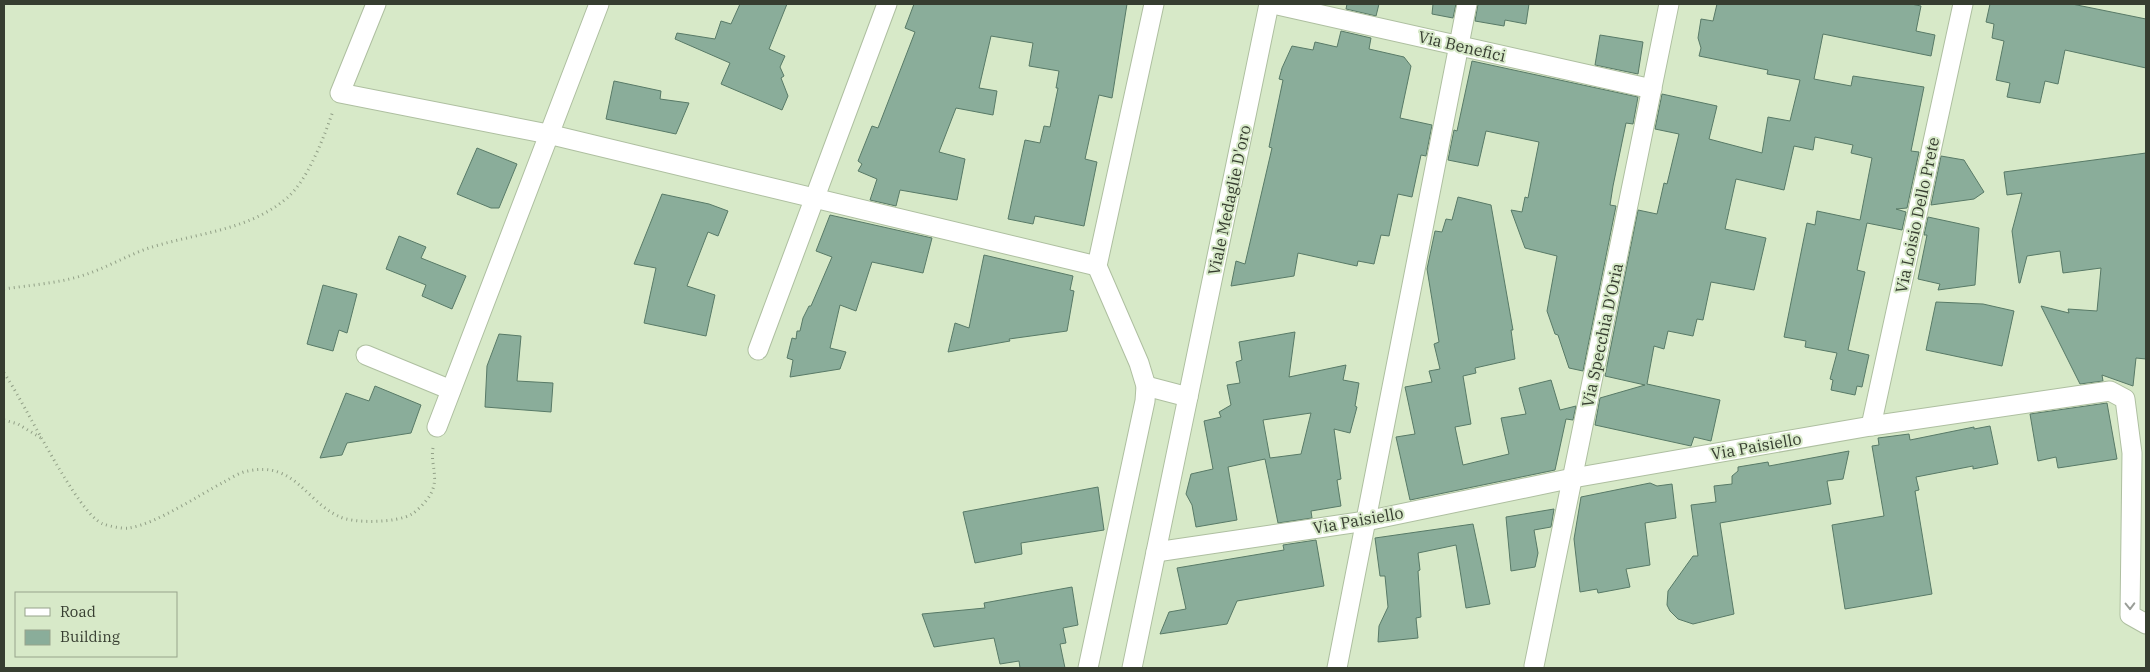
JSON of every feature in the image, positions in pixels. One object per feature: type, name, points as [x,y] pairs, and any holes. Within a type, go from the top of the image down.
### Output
[{"type":"street","points":[[376,4],[340,94],[548,134],[1097,266]]},
{"type":"street","points":[[437,427],[599,4]]},
{"type":"street","points":[[758,350],[887,4]]},
{"type":"street","points":[[1088,668],[1145,401],[1146,386],[1139,363],[1097,266],[1154,4]]},
{"type":"street","name":"Via Benefici","points":[[1271,4],[1652,89]]},
{"type":"street","name":"Viale Medaglie D'oro","points":[[1132,668],[1271,4]]},
{"type":"street","points":[[1337,668],[1458,45],[1468,4]]},
{"type":"street","name":"Via Specchia D'Oria","points":[[1534,666],[1669,4]]},
{"type":"street","name":"Via Loisio Dello Prete","points":[[1871,426],[1963,4]]},
{"type":"street","points":[[366,355],[451,390]]},
{"type":"street","points":[[1146,386],[1188,397]]},
{"type":"street","name":"Via Paisiello","points":[[1156,552],[1366,521],[1573,478],[1871,426],[2090,393],[2110,392],[2125,399],[2132,453],[2130,615],[2146,624]]},
{"type":"path","points":[[4,289],[88,274],[146,250],[220,230],[262,216],[289,196],[303,176],[324,137],[340,94]]},
{"type":"path","points":[[4,373],[79,499],[101,523],[128,528],[151,521],[246,471],[265,469],[286,475],[306,490],[321,506],[340,517],[364,522],[393,519],[412,514],[431,495],[436,472],[432,455],[437,427]]},
{"type":"path","points":[[4,420],[18,424],[42,438]]},
{"type":"building","points":[[740,4],[787,4],[769,49],[785,56],[780,67],[784,76],[781,78],[788,96],[782,110],[721,84],[730,63],[675,39],[677,33],[715,39],[721,21],[731,24]]},
{"type":"building","points":[[914,4],[1127,4],[1112,98],[1099,95],[1085,159],[1097,162],[1084,226],[1035,216],[1033,224],[1008,219],[1025,140],[1040,143],[1044,126],[1050,127],[1058,88],[1056,88],[1059,71],[1029,66],[1033,43],[991,36],[979,88],[997,91],[993,115],[956,108],[939,152],[965,159],[957,200],[900,190],[896,206],[870,200],[877,179],[858,171],[862,164],[858,161],[872,126],[878,128],[915,32],[905,28]]},
{"type":"building","points":[[1347,4],[1379,4],[1376,16],[1346,9]]},
{"type":"building","points":[[1433,4],[1456,4],[1453,18],[1432,14]]},
{"type":"building","points":[[1478,4],[1529,4],[1526,24],[1505,20],[1504,26],[1475,21]]},
{"type":"building","points":[[1717,4],[1911,4],[1921,6],[1916,31],[1935,35],[1931,56],[1823,34],[1814,79],[1851,86],[1853,76],[1924,87],[1911,151],[1919,152],[1907,208],[1896,209],[1906,212],[1902,230],[1867,223],[1857,270],[1865,272],[1848,350],[1869,355],[1862,387],[1857,386],[1855,395],[1831,390],[1833,380],[1830,379],[1837,353],[1805,347],[1806,341],[1784,337],[1807,223],[1815,225],[1817,211],[1860,220],[1872,158],[1851,153],[1853,145],[1815,137],[1813,150],[1794,146],[1784,190],[1736,179],[1725,229],[1766,238],[1754,290],[1711,282],[1703,320],[1697,319],[1693,336],[1668,331],[1664,349],[1654,346],[1647,384],[1720,400],[1711,441],[1694,437],[1691,446],[1595,425],[1600,398],[1645,385],[1605,376],[1638,210],[1657,214],[1664,183],[1667,184],[1679,134],[1655,129],[1662,94],[1717,106],[1709,139],[1762,153],[1768,117],[1790,121],[1800,80],[1767,74],[1768,70],[1699,56],[1701,48],[1698,38],[1701,19],[1713,21]]},
{"type":"building","points":[[1990,4],[2072,4],[2146,19],[2146,68],[2065,50],[2058,84],[2045,81],[2040,103],[2007,97],[2010,83],[1996,80],[2004,41],[1992,38],[1994,24],[1986,22]]},
{"type":"building","points":[[1341,31],[1371,38],[1369,49],[1404,57],[1411,66],[1400,118],[1432,125],[1426,156],[1421,155],[1412,197],[1398,194],[1389,236],[1381,235],[1374,264],[1358,261],[1357,266],[1298,253],[1294,276],[1231,286],[1236,261],[1245,264],[1272,148],[1269,147],[1283,80],[1279,79],[1282,68],[1292,46],[1313,50],[1315,42],[1337,47]]},
{"type":"building","points":[[1600,35],[1643,42],[1638,74],[1595,65]]},
{"type":"building","points":[[1472,61],[1638,97],[1633,124],[1626,123],[1613,186],[1610,205],[1616,206],[1583,371],[1569,368],[1558,335],[1555,334],[1547,311],[1557,256],[1525,248],[1511,210],[1522,212],[1525,197],[1528,198],[1539,142],[1486,131],[1478,166],[1448,160],[1454,130],[1457,131]]},
{"type":"building","points":[[614,81],[661,91],[660,99],[689,103],[676,134],[606,119]]},
{"type":"building","points":[[477,148],[517,164],[499,208],[491,208],[457,194]]},
{"type":"building","points":[[2146,153],[2146,359],[2136,358],[2133,386],[2102,375],[2103,381],[2080,384],[2041,306],[2069,313],[2068,309],[2097,311],[2101,268],[2063,273],[2060,251],[2027,256],[2019,283],[2012,231],[2022,193],[2007,195],[2004,172]]},
{"type":"building","points":[[1941,156],[1964,160],[1984,192],[1974,199],[1931,205]]},
{"type":"building","points":[[662,194],[709,204],[728,211],[718,236],[708,232],[687,286],[715,295],[706,336],[644,323],[656,268],[634,264]]},
{"type":"building","points":[[1458,197],[1491,205],[1513,330],[1511,330],[1515,359],[1475,368],[1476,373],[1463,376],[1471,424],[1455,427],[1463,465],[1509,454],[1501,418],[1526,414],[1519,388],[1551,380],[1560,410],[1576,406],[1573,420],[1566,419],[1555,470],[1410,500],[1396,437],[1415,434],[1405,387],[1432,382],[1429,371],[1440,369],[1434,344],[1439,342],[1427,269],[1435,231],[1442,232],[1446,219],[1452,220]]},
{"type":"building","points":[[830,215],[932,238],[923,273],[872,262],[856,311],[840,305],[830,348],[846,352],[840,369],[790,377],[793,360],[787,358],[792,338],[796,339],[797,331],[800,331],[803,318],[809,306],[811,306],[832,257],[816,251]]},
{"type":"building","points":[[1928,217],[1979,228],[1975,285],[1938,290],[1940,284],[1918,279],[1927,235],[1924,235]]},
{"type":"building","points":[[399,236],[426,247],[421,258],[466,276],[452,309],[422,296],[426,285],[386,269]]},
{"type":"building","points":[[984,255],[1073,276],[1070,290],[1074,291],[1067,331],[1009,339],[1010,341],[948,352],[955,323],[969,328]]},
{"type":"building","points":[[323,285],[357,294],[347,333],[339,330],[333,351],[307,344]]},
{"type":"building","points":[[1936,302],[1983,304],[2014,311],[2002,366],[1926,350]]},
{"type":"building","points":[[1295,332],[1289,377],[1346,365],[1343,380],[1359,383],[1355,406],[1357,407],[1350,433],[1334,429],[1341,479],[1337,480],[1341,506],[1311,511],[1312,518],[1278,523],[1265,459],[1228,467],[1237,520],[1196,527],[1192,505],[1186,494],[1191,474],[1213,469],[1204,421],[1221,417],[1219,412],[1231,405],[1227,385],[1240,383],[1236,362],[1242,360],[1239,342]],"holes":[[[1311,413],[1301,454],[1270,458],[1263,420]]]},
{"type":"building","points":[[499,334],[521,336],[517,381],[553,383],[551,412],[485,407],[487,366]]},
{"type":"building","points":[[375,386],[421,405],[411,433],[347,443],[342,455],[320,458],[346,393],[369,401]]},
{"type":"building","points":[[2107,403],[2117,459],[2058,468],[2056,457],[2038,461],[2030,414]]},
{"type":"building","points":[[1990,426],[1998,464],[1973,469],[1973,466],[1916,477],[1919,490],[1915,491],[1932,594],[1845,609],[1832,525],[1884,516],[1872,446],[1879,445],[1878,438],[1909,434],[1910,440],[1974,427],[1974,429]]},
{"type":"building","points":[[1849,451],[1843,479],[1827,481],[1831,504],[1720,523],[1734,614],[1693,624],[1678,619],[1670,611],[1667,605],[1668,591],[1693,556],[1698,556],[1691,505],[1716,502],[1714,486],[1732,484],[1732,476],[1738,471],[1738,467],[1768,462],[1769,466]]},
{"type":"building","points":[[1650,483],[1657,486],[1672,484],[1676,518],[1645,523],[1650,565],[1626,569],[1630,587],[1598,593],[1597,589],[1580,592],[1574,539],[1581,497]]},
{"type":"building","points":[[1098,487],[1104,530],[1021,543],[1022,554],[975,563],[963,512]]},
{"type":"building","points":[[1554,509],[1551,527],[1534,530],[1538,553],[1535,567],[1511,571],[1506,517]]},
{"type":"building","points":[[1473,524],[1490,604],[1466,608],[1456,545],[1418,553],[1421,617],[1416,618],[1418,638],[1378,642],[1379,626],[1388,607],[1385,576],[1380,576],[1375,538]]},
{"type":"building","points":[[1316,540],[1324,586],[1237,601],[1227,624],[1160,634],[1169,612],[1186,609],[1177,568],[1284,550],[1283,545]]},
{"type":"building","points":[[1072,587],[1078,625],[1063,628],[1066,643],[1060,644],[1065,668],[1020,668],[1019,661],[1000,664],[994,638],[934,647],[922,614],[985,608],[984,603]]}]
